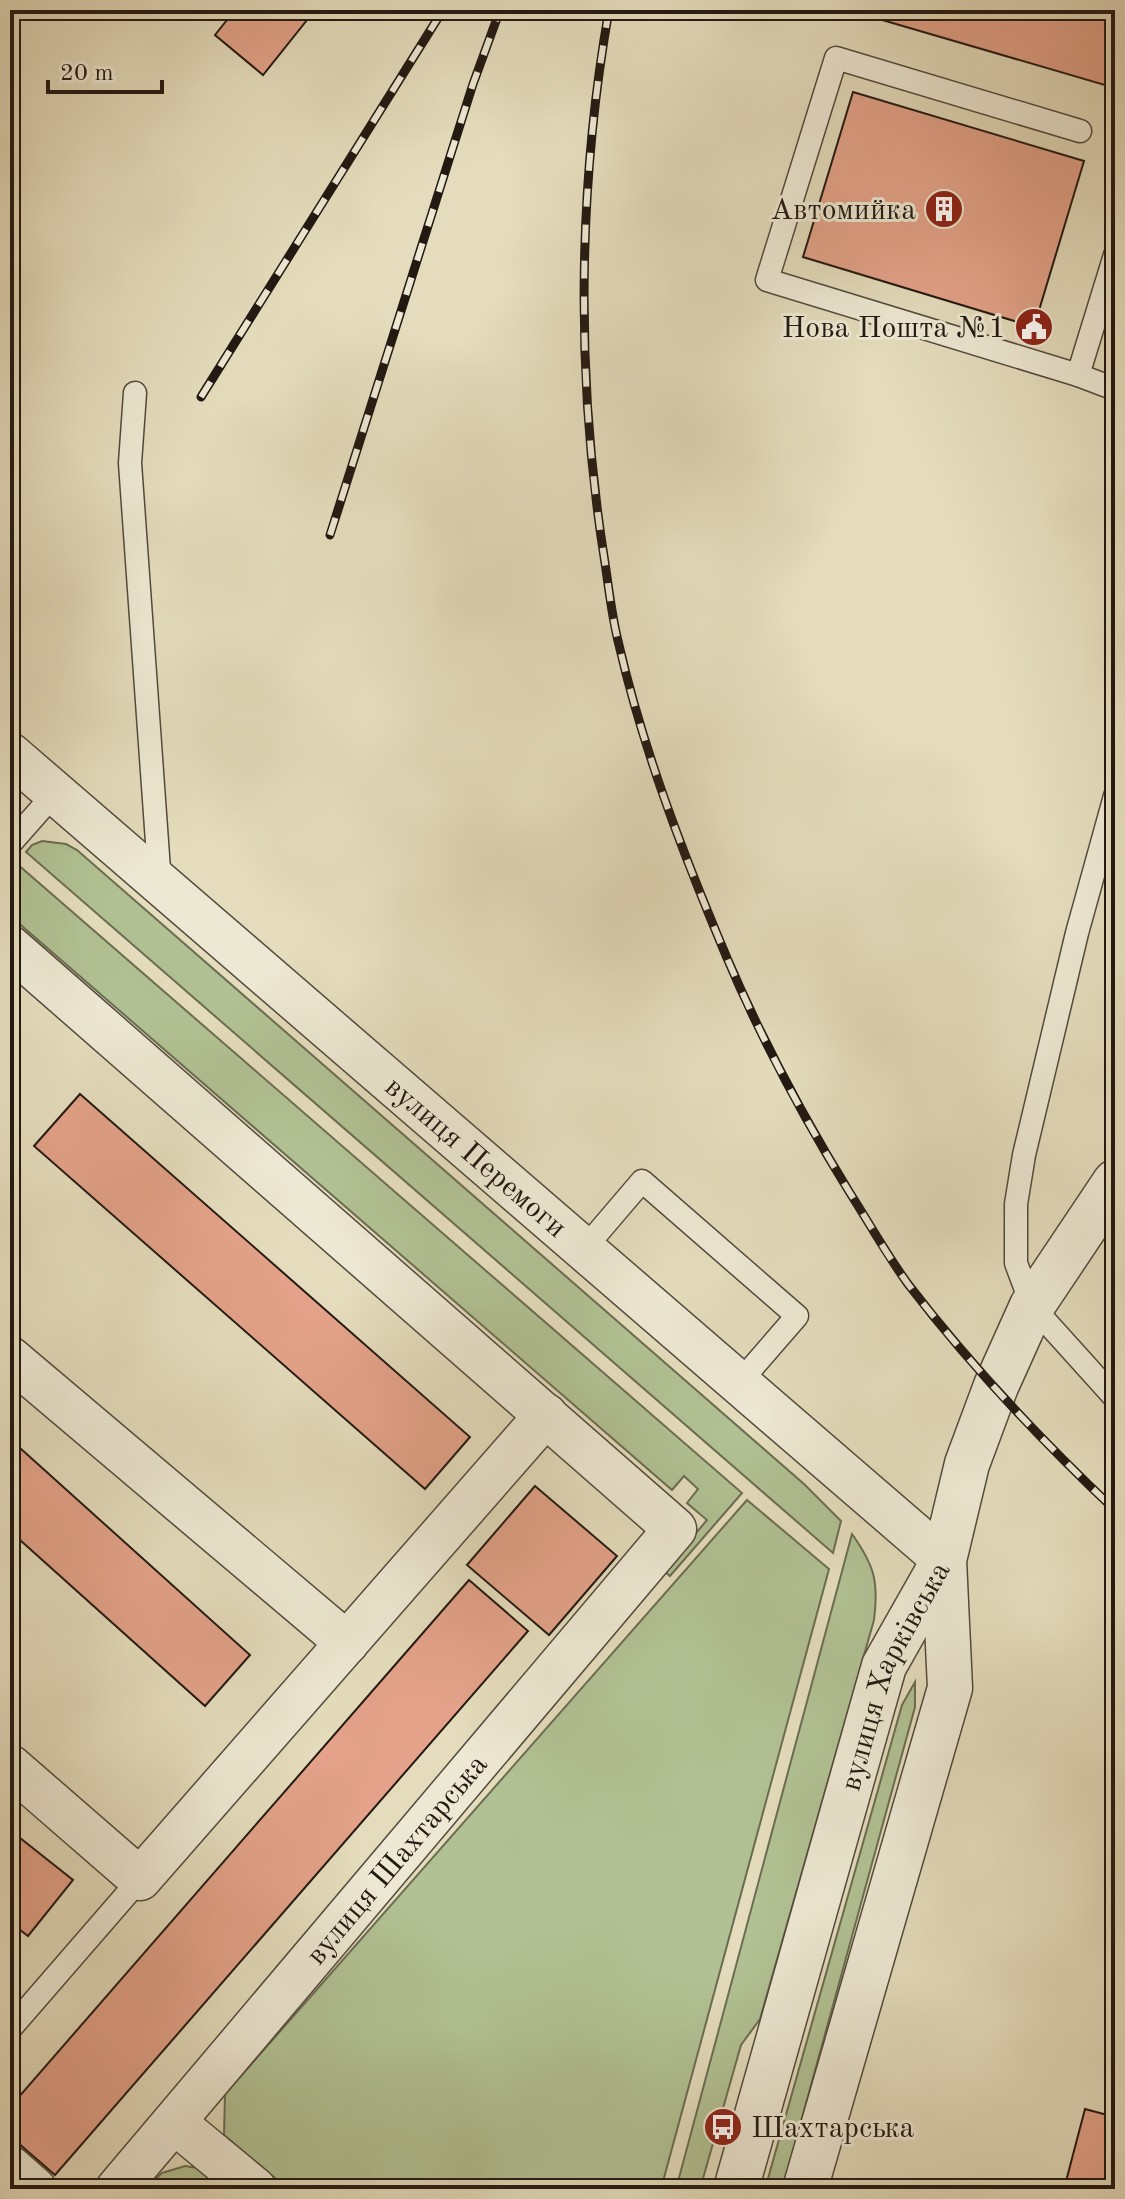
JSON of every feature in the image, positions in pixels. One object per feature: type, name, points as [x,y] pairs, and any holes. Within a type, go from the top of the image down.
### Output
[{"type":"street","name":"вулиця Перемоги","points":[[10,754],[944,1560]]},
{"type":"street","points":[[10,947],[546,1415],[140,1879],[10,1766]]},
{"type":"street","points":[[944,1560],[967,1464],[996,1386],[1032,1306],[1109,1204]]},
{"type":"street","points":[[10,1358],[347,1643]]},
{"type":"street","name":"вулиця Шахтарська","points":[[117,2189],[675,1529],[546,1415]]},
{"type":"street","name":"вулиця Харківська","points":[[736,2189],[884,1666],[944,1560]]},
{"type":"street","name":"вулиця Харківська","points":[[805,2189],[950,1688],[944,1560]]},
{"type":"street","points":[[174,2122],[255,2189]]},
{"type":"street","points":[[10,2167],[35,2189]]},
{"type":"lane","points":[[1080,131],[836,58],[767,280],[1115,389]]},
{"type":"lane","points":[[1078,375],[1115,255]]},
{"type":"lane","points":[[135,393],[130,463],[160,885]]},
{"type":"lane","points":[[10,844],[55,793]]},
{"type":"lane","points":[[1115,796],[1077,933],[1016,1204],[1016,1263],[1032,1306],[1115,1398]]},
{"type":"lane","points":[[584,1249],[642,1181],[797,1316],[739,1383]]},
{"type":"lane","points":[[10,2029],[140,1879]]},
{"type":"green space","points":[[42,841],[66,844],[77,850],[804,1484],[841,1521],[833,1553],[26,852]]},
{"type":"green space","points":[[16,863],[742,1493],[670,1576],[664,1571],[707,1520],[687,1503],[698,1489],[684,1476],[672,1490],[15,920],[10,914],[10,871]]},
{"type":"green space","points":[[747,1500],[829,1569],[661,2189],[288,2189],[224,2135],[225,2094]]},
{"type":"green space","points":[[852,1534],[873,1574],[876,1594],[874,1620],[760,2019],[741,2045],[700,2189],[676,2189]]},
{"type":"green space","points":[[915,1682],[915,1707],[788,2169],[782,2189],[765,2189],[902,1705]]},
{"type":"green space","points":[[185,2166],[204,2169],[230,2189],[144,2189],[162,2173]]},
{"type":"building","points":[[235,10],[315,10],[263,75],[215,35]]},
{"type":"building","points":[[848,10],[1102,10],[1115,14],[1115,88]]},
{"type":"building","name":"Автомийка","points":[[853,92],[1084,161],[1034,327],[803,257]]},
{"type":"building","points":[[80,1094],[470,1437],[425,1489],[34,1146]]},
{"type":"building","points":[[10,1439],[250,1655],[205,1706],[10,1531]]},
{"type":"building","points":[[535,1486],[617,1556],[549,1635],[467,1565]]},
{"type":"building","points":[[469,1580],[528,1631],[55,2175],[10,2136],[10,2107]]},
{"type":"building","points":[[10,1830],[73,1880],[28,1936],[10,1922]]},
{"type":"building","points":[[1085,2109],[1115,2117],[1115,2189],[1064,2189]]},
{"type":"railway","points":[[201,397],[443,10]]},
{"type":"railway","points":[[330,535],[473,84],[500,10]]},
{"type":"railway","points":[[609,10],[598,78],[586,217],[585,356],[589,426],[614,625],[666,804],[754,1019],[816,1136],[878,1239],[908,1284],[981,1373],[1115,1510]]},
{"type":"place","name":"Автомийка","points":[[944,209]]},
{"type":"place","name":"Нова Пошта №1","points":[[1034,327]]},
{"type":"place","name":"Шахтарська","points":[[723,2127]]}]
